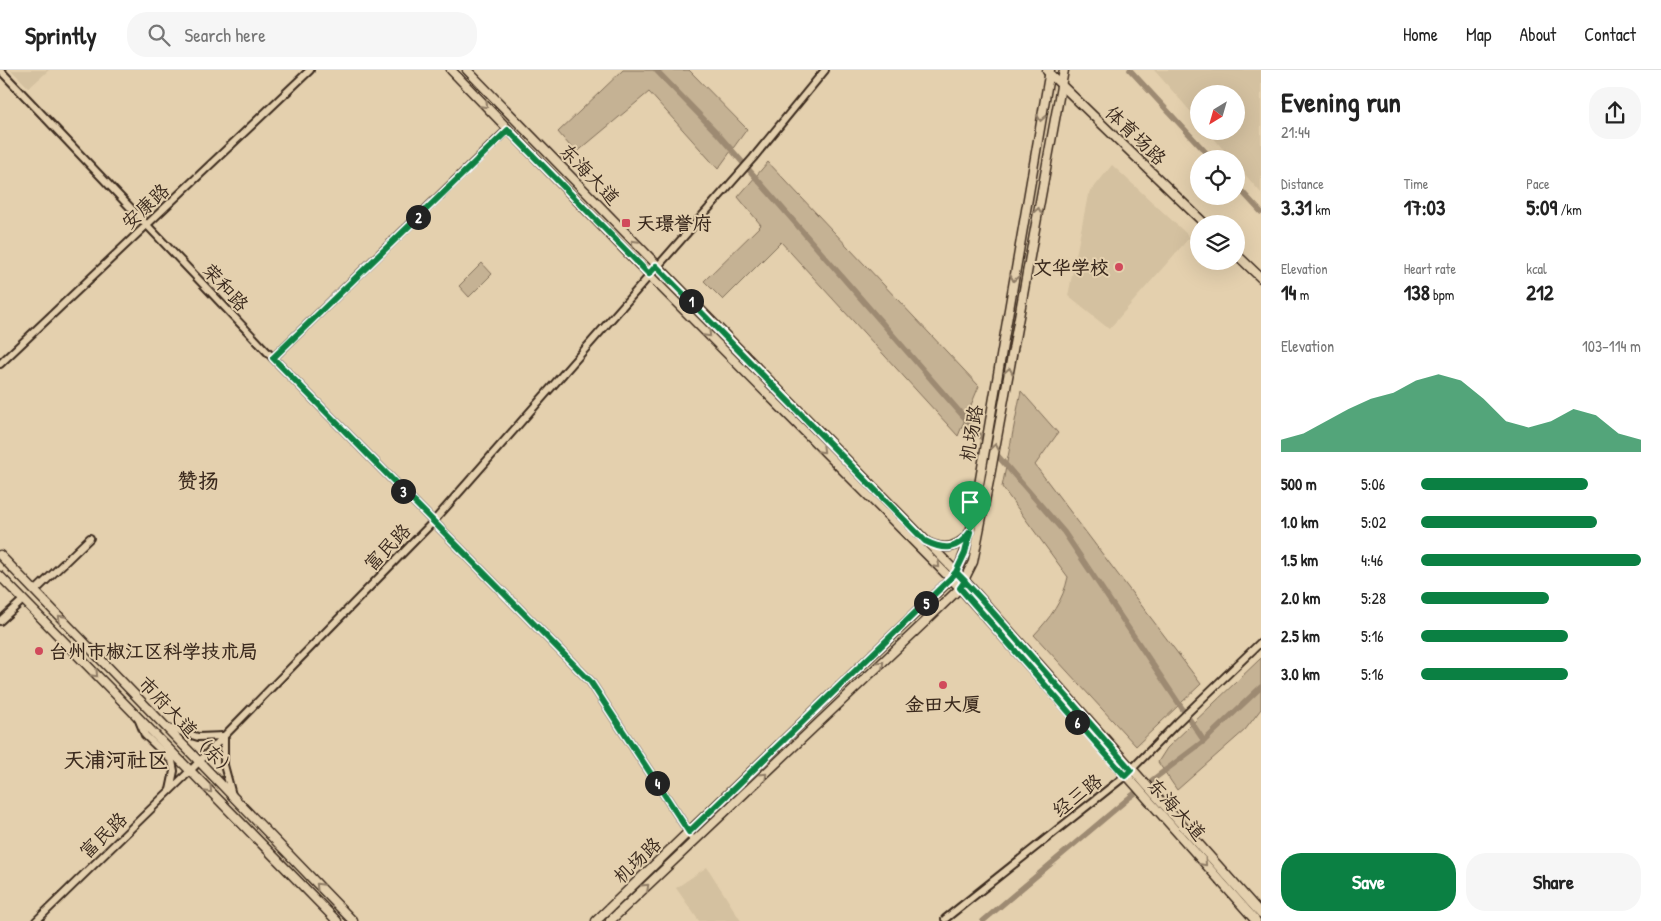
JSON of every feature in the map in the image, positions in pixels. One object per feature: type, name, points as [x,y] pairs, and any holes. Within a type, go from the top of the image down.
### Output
[{"type":"main road","name":"东海大道","points":[[451,70],[649,274],[960,588],[1131,776],[1261,914]]},
{"type":"main road","name":"东海大道","points":[[467,70],[965,581],[1131,776]]},
{"type":"main road","name":"机场路","points":[[610,921],[960,588],[965,581],[972,562],[990,476],[1064,70]]},
{"type":"main road","name":"机场路","points":[[596,921],[956,572],[965,553],[970,532],[1048,71]]},
{"type":"main road","name":"体育场路","points":[[1048,71],[1196,215]]},
{"type":"main road","points":[[1245,263],[1261,278]]},
{"type":"main road","points":[[925,541],[942,548],[952,547],[960,544],[970,532]]},
{"type":"main road","name":"市府大道（东）","points":[[0,555],[353,921]]},
{"type":"main road","name":"市府大道（东）","points":[[0,576],[337,921]]},
{"type":"main road","name":"东海大道","points":[[1151,797],[1256,921]]},
{"type":"main road","points":[[1244,907],[1248,921]]},
{"type":"street","name":"荣和路","points":[[0,70],[273,358],[590,681],[689,832],[693,842]]},
{"type":"street","name":"安康路","points":[[0,364],[310,70]]},
{"type":"street","name":"富民路","points":[[36,921],[200,762],[433,522],[656,266],[753,158],[825,70]]},
{"type":"street","points":[[273,358],[508,130]]},
{"type":"street","points":[[35,591],[90,538]]},
{"type":"street","points":[[0,621],[23,600]]},
{"type":"street","name":"经三路","points":[[944,919],[1131,776],[1178,722],[1261,642]]},
{"type":"street","points":[[137,717],[145,735],[172,761],[174,771],[170,790]]},
{"type":"street","points":[[166,727],[198,737],[224,736],[224,765],[232,795]]},
{"type":"shaded area","points":[[11,70],[49,70],[29,88]]},
{"type":"shaded area","points":[[623,70],[689,70],[747,129],[718,169],[649,92],[576,153],[558,132]]},
{"type":"shaded area","points":[[1154,70],[1261,70],[1261,193],[1245,174],[1245,150],[1224,150],[1215,140],[1245,140],[1245,85],[1190,85],[1190,111]]},
{"type":"shaded area","points":[[768,162],[979,386],[958,436],[781,242],[723,300],[704,281],[761,225],[738,197]]},
{"type":"shaded area","name":"文华学校","points":[[1112,165],[1190,237],[1109,329],[1068,296],[1088,195]]},
{"type":"shaded area","points":[[482,263],[492,274],[469,297],[459,286]]},
{"type":"shaded area","points":[[1021,391],[1058,433],[1035,465],[1201,684],[1136,746],[1034,635],[1055,609],[1063,594],[1068,577],[1002,487]]},
{"type":"shaded area","points":[[1261,658],[1261,709],[1245,730],[1177,790],[1158,762],[1167,748]]},
{"type":"shaded area","points":[[707,867],[741,921],[699,921],[676,888]]},
{"type":"waterway","points":[[656,70],[717,133],[1064,532],[1204,741]]},
{"type":"waterway","points":[[1130,70],[1204,150]]},
{"type":"waterway","points":[[1245,195],[1261,212]]},
{"type":"waterway","points":[[983,921],[1130,797],[1204,741],[1261,687]]},
{"type":"place","name":"天璟誉府","points":[[626,223]]},
{"type":"place","name":"文华学校","points":[[1119,267]]},
{"type":"place","name":"台州市椒江区科学技术局","points":[[39,651]]},
{"type":"place","name":"金田大厦","points":[[943,685]]},
{"type":"district","name":"赞扬","points":[[198,480]]},
{"type":"district","name":"天浦河社区","points":[[116,759]]},
{"type":"route","points":[[970,532],[960,544],[952,547],[942,548],[925,541],[656,266],[649,274],[508,130],[273,358],[590,681],[689,832],[956,572],[965,581],[982,600],[1131,770],[1125,776],[960,588],[965,581],[956,572],[965,553],[970,532]]}]
